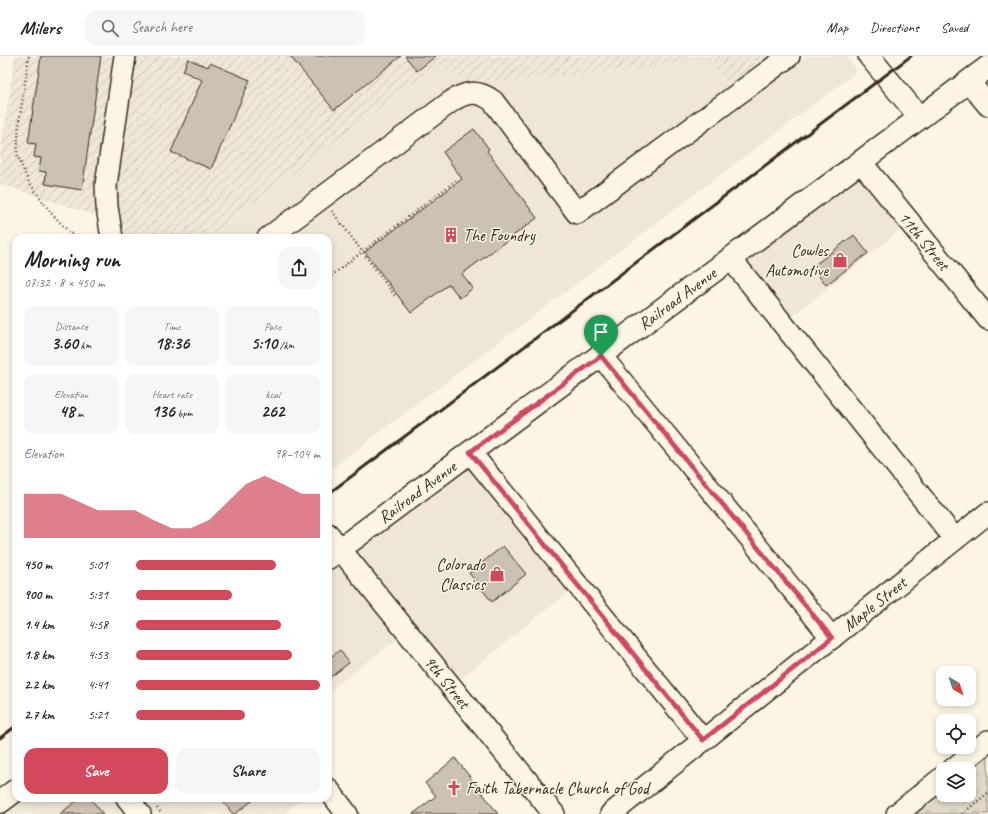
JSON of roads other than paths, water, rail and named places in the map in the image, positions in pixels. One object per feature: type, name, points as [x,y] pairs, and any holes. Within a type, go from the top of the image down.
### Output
[{"type":"main road","name":"Railroad Avenue","points":[[332,547],[470,452],[988,68]]},
{"type":"main road","points":[[0,802],[12,793]]},
{"type":"street","points":[[111,234],[107,207],[106,185],[125,56]]},
{"type":"street","points":[[273,234],[451,101],[464,94],[475,93],[485,96],[493,101],[577,213],[789,56]]},
{"type":"street","points":[[869,56],[920,118]]},
{"type":"street","points":[[969,82],[988,106]]},
{"type":"street","name":"11th Street","points":[[861,162],[988,319]]},
{"type":"street","points":[[731,259],[955,539]]},
{"type":"street","points":[[601,356],[832,638]]},
{"type":"street","points":[[470,452],[703,740]]},
{"type":"street","name":"Maple Street","points":[[611,814],[988,513]]},
{"type":"street","name":"9th Street","points":[[332,547],[554,814]]},
{"type":"street","points":[[961,762],[988,740]]},
{"type":"street","points":[[897,814],[936,783]]},
{"type":"street","points":[[332,794],[347,814]]},
{"type":"street","points":[[130,802],[140,814]]},
{"type":"railway","points":[[332,491],[911,56]]},
{"type":"railway","points":[[0,738],[12,729]]},
{"type":"place","name":"The Foundry","points":[[451,235]]},
{"type":"place","name":"Cowles Automotive","points":[[840,260]]},
{"type":"place","name":"Colorado Classics","points":[[497,574]]},
{"type":"place","name":"Faith Tabernacle Church of God","points":[[454,788]]}]
